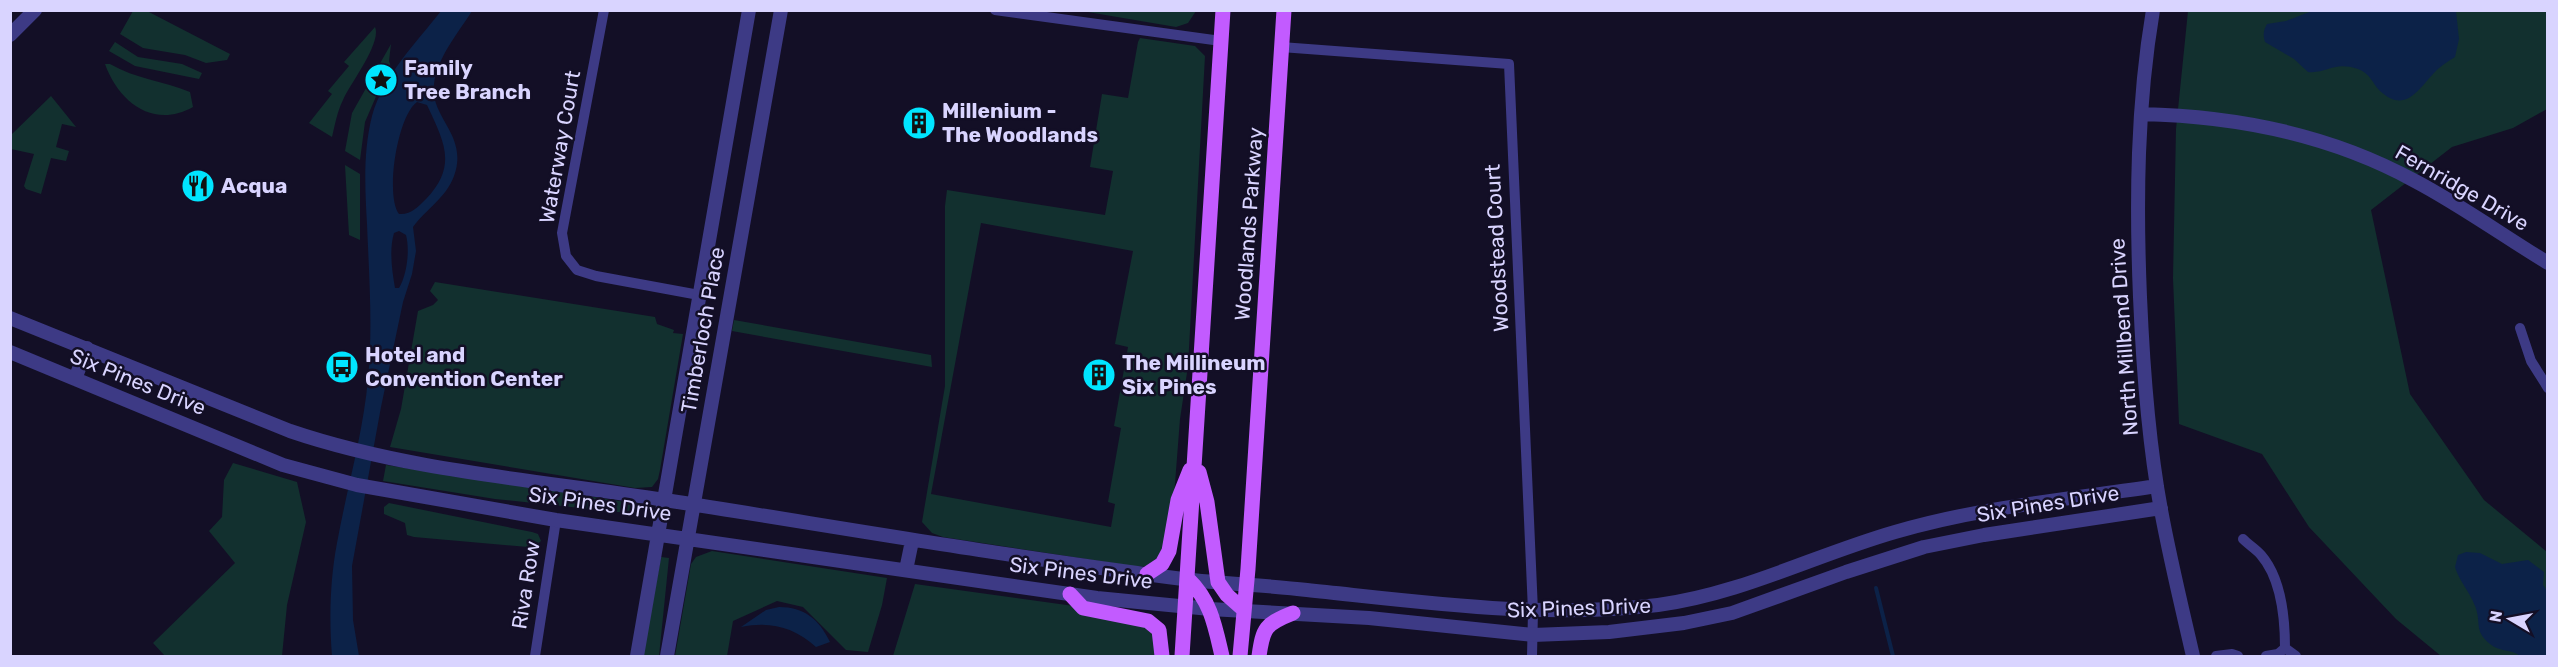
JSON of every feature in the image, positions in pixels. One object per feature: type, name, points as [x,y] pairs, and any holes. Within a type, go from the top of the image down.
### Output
[{"type":"main road","name":"Woodlands Parkway","points":[[1182,657],[1223,10]]},
{"type":"main road","name":"Woodlands Parkway","points":[[1240,657],[1247,583],[1284,10]]},
{"type":"main road","points":[[1147,574],[1162,564],[1169,551],[1178,500],[1195,456]]},
{"type":"main road","points":[[1195,456],[1207,502],[1218,582],[1227,595],[1244,610]]},
{"type":"main road","points":[[1188,579],[1200,591],[1210,609],[1222,657]]},
{"type":"main road","points":[[1070,594],[1083,608],[1148,621],[1159,630],[1162,657]]},
{"type":"main road","points":[[1259,657],[1265,629],[1271,623],[1293,614]]},
{"type":"street","points":[[10,35],[35,10]]},
{"type":"street","name":"Waterway Court","points":[[604,10],[562,233],[566,256],[577,270],[596,276],[699,295]]},
{"type":"street","name":"Timberloch Place","points":[[637,657],[749,10]]},
{"type":"street","name":"Timberloch Place","points":[[667,657],[781,10]]},
{"type":"street","points":[[995,10],[1221,41]]},
{"type":"street","name":"North Millbend Drive","points":[[2153,10],[2142,114],[2138,266],[2149,425],[2157,486],[2193,657]]},
{"type":"street","name":"Woodstead Court","points":[[1281,47],[1509,64],[1533,611],[1532,657]]},
{"type":"street","name":"Fernridge Drive","points":[[2142,114],[2217,120],[2306,135],[2350,151],[2417,182],[2547,263]]},
{"type":"street","name":"Six Pines Drive","points":[[10,318],[290,431],[322,442],[399,460],[665,500],[912,541],[1147,574],[1533,611],[1658,605],[1729,591],[1892,532],[1981,512],[2157,486]]},
{"type":"street","points":[[2520,328],[2531,361],[2547,388]]},
{"type":"street","points":[[75,379],[87,348]]},
{"type":"street","name":"Six Pines Drive","points":[[10,352],[283,465],[393,492],[556,520],[1070,594],[1185,607],[1369,618],[1533,635],[1661,627],[1732,613],[1895,555],[1958,540],[2161,508]]},
{"type":"street","points":[[1952,519],[1958,540]]},
{"type":"street","name":"Riva Row","points":[[535,657],[556,520]]},
{"type":"street","points":[[2243,539],[2261,555],[2276,584],[2285,633],[2285,648],[2278,654],[2266,657]]},
{"type":"street","points":[[906,570],[912,541]]},
{"type":"street","points":[[2285,648],[2296,657]]},
{"type":"street","points":[[2216,657],[2232,654],[2238,657]]},
{"type":"green space","points":[[1196,10],[1188,23],[1176,27],[1082,11]]},
{"type":"green space","points":[[133,11],[147,11],[230,54],[227,60],[206,63],[185,55],[143,48],[120,34]]},
{"type":"green space","points":[[2188,11],[2547,11],[2547,109],[2513,128],[2452,147],[2371,210],[2410,394],[2484,500],[2547,552],[2547,656],[2441,656],[2396,619],[2309,527],[2262,454],[2179,424],[2173,278],[2176,129]]},
{"type":"green space","points":[[375,27],[374,43],[341,105],[332,137],[309,123],[332,94],[328,91],[349,66],[344,62]]},
{"type":"green space","points":[[1140,38],[1195,46],[1205,56],[1188,366],[1180,419],[1170,548],[1147,566],[1132,566],[943,537],[932,533],[922,522],[945,386],[945,206],[947,190],[1105,215],[1113,171],[1090,167],[1102,94],[1128,98]],"holes":[[[981,223],[1133,251],[1115,344],[1128,347],[1114,426],[1121,428],[1108,502],[1115,504],[1111,527],[931,494]]]},
{"type":"green space","points":[[115,42],[138,57],[182,64],[202,73],[199,79],[135,66],[109,51]]},
{"type":"green space","points":[[391,44],[389,61],[391,67],[385,77],[382,76],[378,82],[381,85],[365,122],[360,160],[345,151],[352,113]]},
{"type":"green space","points":[[105,64],[190,92],[193,107],[179,113],[165,115],[140,108],[129,101],[119,90]]},
{"type":"green space","points":[[51,96],[76,127],[62,124],[56,147],[69,151],[66,161],[51,158],[41,194],[26,189],[24,186],[34,154],[11,149],[11,135]]},
{"type":"green space","points":[[345,165],[360,174],[360,240],[349,235]]},
{"type":"green space","points":[[435,282],[655,317],[657,324],[674,330],[673,333],[683,334],[660,470],[658,479],[652,487],[635,488],[390,447],[401,409],[418,311],[433,305],[438,300],[430,291]]},
{"type":"green space","points":[[734,320],[931,355],[932,367],[732,331]]},
{"type":"green space","points":[[233,463],[297,482],[306,522],[287,605],[282,656],[165,656],[153,643],[235,563],[209,531],[222,517],[224,480]]},
{"type":"green space","points":[[386,465],[639,504],[637,514],[495,499],[383,481]]},
{"type":"green space","points":[[389,503],[532,532],[538,534],[541,541],[534,547],[528,547],[414,537],[407,535],[405,523],[384,514],[384,507]]},
{"type":"green space","points":[[712,551],[887,578],[882,605],[868,652],[846,650],[803,607],[777,601],[733,621],[727,656],[675,656],[691,564],[696,557]]},
{"type":"green space","points":[[661,557],[669,558],[659,656],[643,656]]},
{"type":"green space","points":[[915,584],[1146,616],[1163,656],[893,656]]},
{"type":"water","points":[[441,11],[472,11],[444,55],[434,84],[437,107],[457,149],[457,162],[454,176],[446,191],[413,227],[416,251],[412,274],[403,302],[381,407],[352,566],[353,620],[359,656],[332,656],[330,614],[333,571],[366,400],[369,360],[370,301],[365,184],[369,130],[377,101],[384,87],[401,60]],"holes":[[[417,102],[427,105],[439,131],[443,142],[445,164],[436,187],[426,199],[411,212],[399,214],[393,191],[395,156],[404,123]],[[399,231],[406,235],[408,255],[402,283],[399,288],[395,288],[392,246],[394,233]]]},
{"type":"water","points":[[2312,11],[2456,11],[2459,39],[2455,57],[2404,100],[2389,98],[2380,91],[2366,73],[2358,69],[2342,66],[2308,72],[2294,59],[2265,42],[2264,37],[2267,24],[2286,21]]},
{"type":"water","points":[[2466,552],[2480,553],[2502,564],[2528,560],[2544,572],[2543,585],[2548,592],[2547,656],[2520,656],[2494,647],[2481,635],[2475,606],[2455,567],[2458,555]]},
{"type":"water","points":[[779,607],[796,609],[810,616],[821,627],[830,642],[816,647],[808,640],[781,627],[752,625],[741,627],[766,610]]},
{"type":"waterway","points":[[1876,588],[1893,656]]},
{"type":"place","name":"Family Tree Branch","points":[[381,80]]},
{"type":"place","name":"Millenium - The Woodlands","points":[[919,123]]},
{"type":"place","name":"Acqua","points":[[198,186]]},
{"type":"place","name":"Hotel and Convention Center","points":[[342,367]]},
{"type":"place","name":"The Millineum Six Pines","points":[[1099,375]]}]
